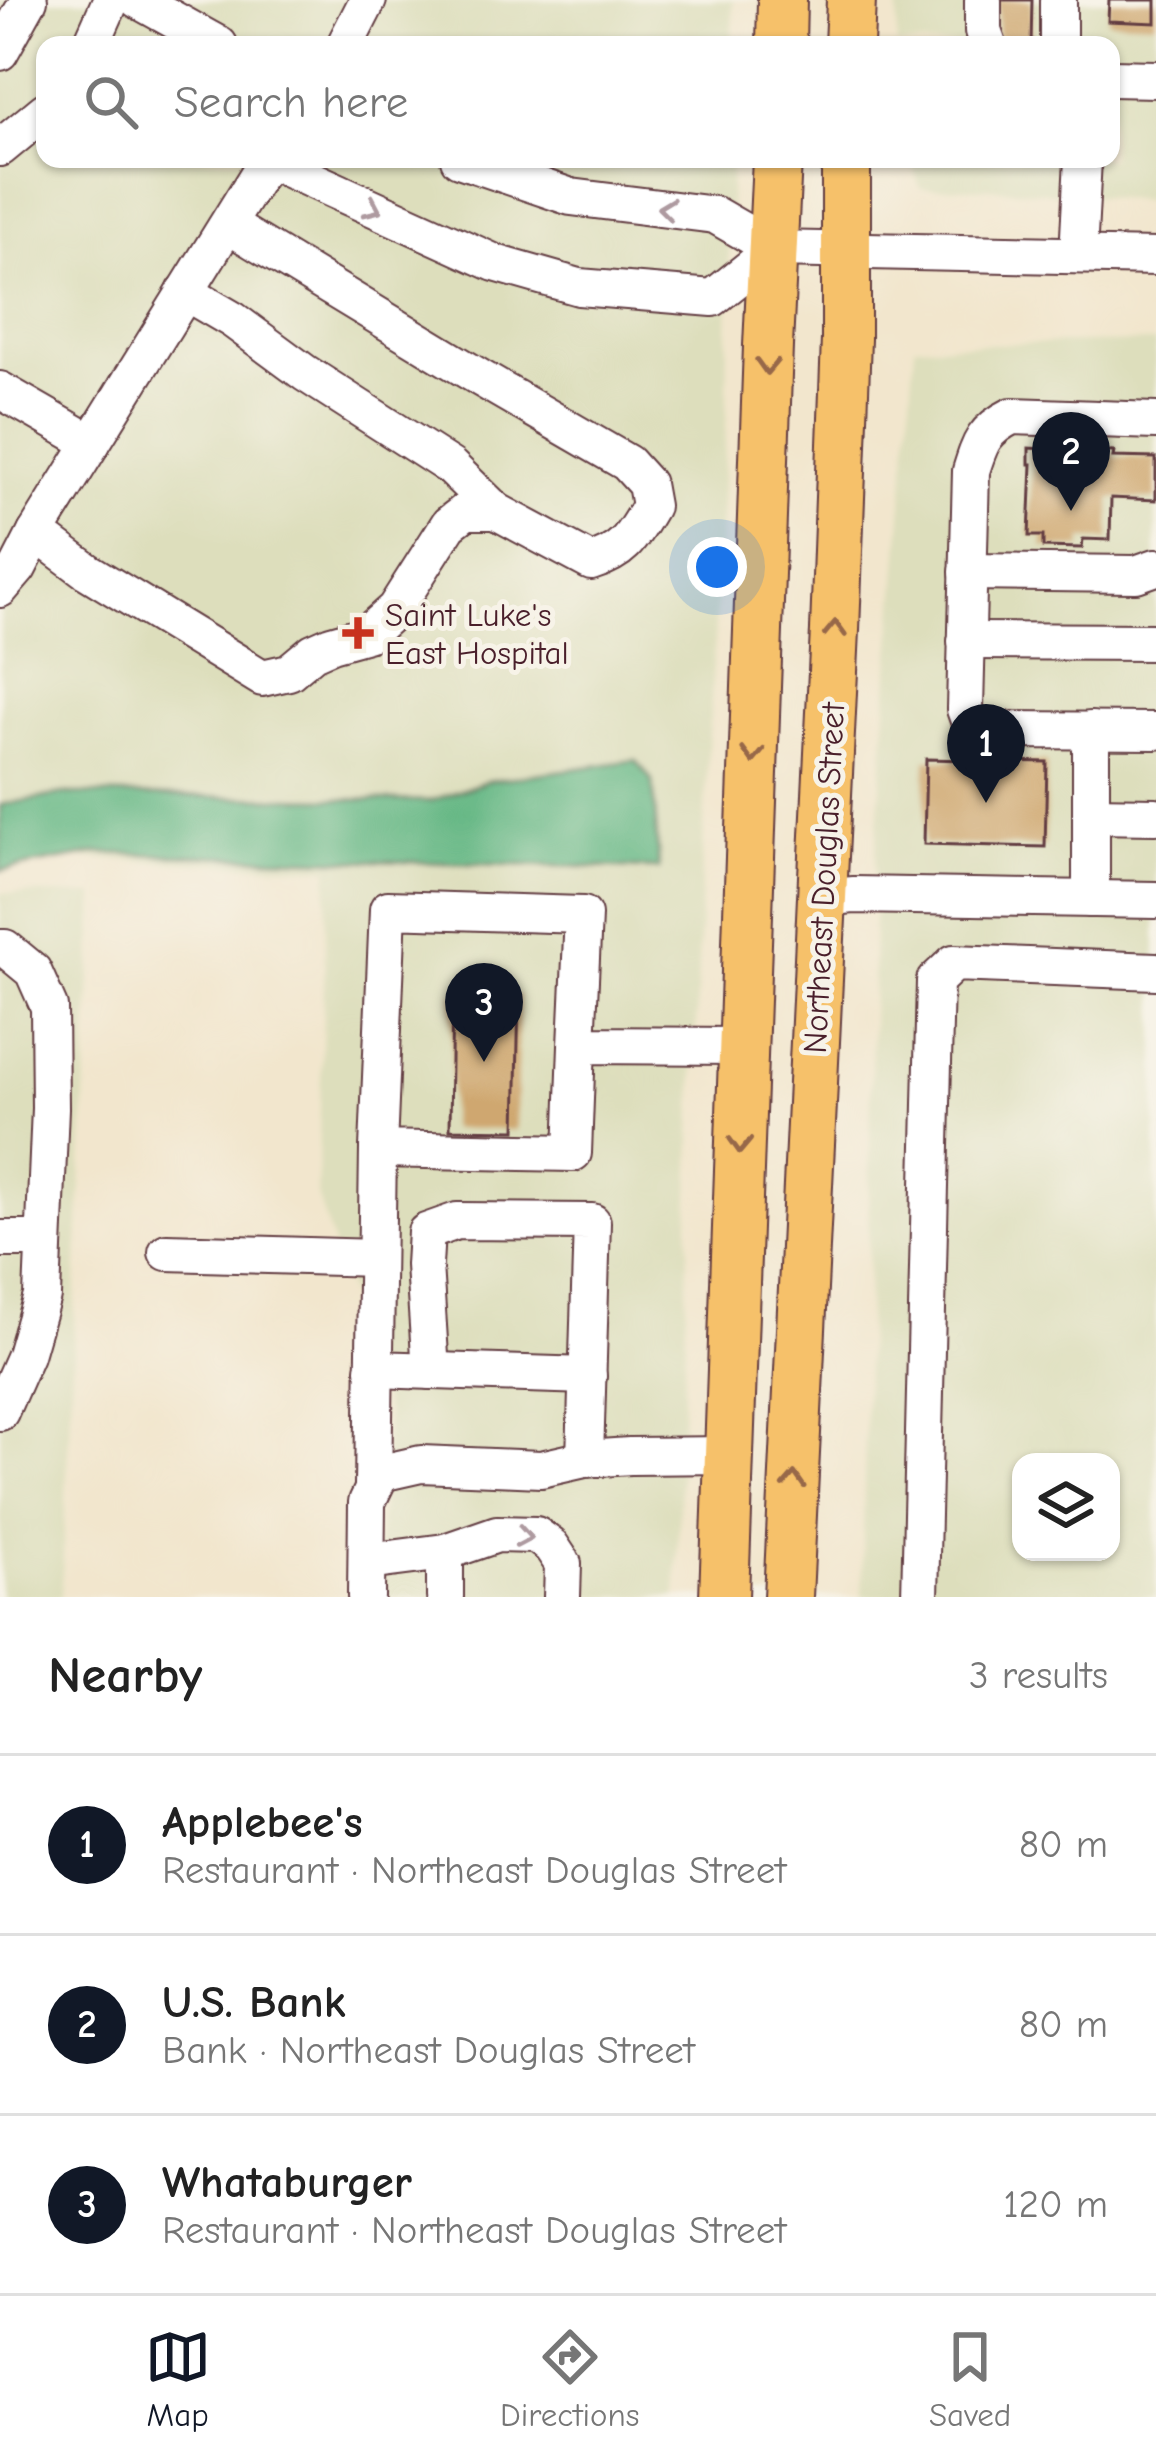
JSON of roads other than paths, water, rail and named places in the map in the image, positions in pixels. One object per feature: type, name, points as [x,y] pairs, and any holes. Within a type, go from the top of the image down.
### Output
[{"type":"main road","points":[[781,36],[782,0]]},
{"type":"main road","points":[[849,36],[851,0]]},
{"type":"main road","points":[[724,1597],[778,168]]},
{"type":"main road","name":"Northeast Douglas Street","points":[[788,1597],[837,585],[846,339],[846,168]]},
{"type":"street","points":[[0,52],[29,0]]},
{"type":"street","points":[[95,36],[111,0]]},
{"type":"street","points":[[138,0],[203,36]]},
{"type":"street","points":[[350,36],[368,0]]},
{"type":"street","points":[[983,0],[985,36]]},
{"type":"street","points":[[1058,0],[1058,36]]},
{"type":"street","points":[[1120,78],[1156,79]]},
{"type":"street","points":[[0,148],[36,118]]},
{"type":"street","points":[[0,589],[18,568],[35,533],[263,168]]},
{"type":"street","points":[[288,168],[495,263],[580,287],[713,298],[774,249]]},
{"type":"street","points":[[486,168],[571,197],[715,215],[774,249],[1156,257]]},
{"type":"street","points":[[1078,255],[1083,168]]},
{"type":"street","points":[[185,292],[451,467],[496,512],[591,562],[614,555],[633,535],[650,506],[646,484],[627,463],[228,225]]},
{"type":"street","points":[[0,390],[92,443]]},
{"type":"street","points":[[1156,421],[1012,416],[994,425],[980,443],[971,471],[965,709],[971,726],[989,730],[1156,730]]},
{"type":"street","points":[[35,533],[87,571],[262,678],[289,672],[313,652],[367,634],[395,609],[449,524],[466,512],[496,512]]},
{"type":"street","points":[[968,572],[1136,574],[1156,567]]},
{"type":"street","points":[[966,641],[1156,642]]},
{"type":"street","points":[[1091,730],[1091,899]]},
{"type":"street","points":[[1091,815],[1156,816]]},
{"type":"street","points":[[821,898],[1156,900]]},
{"type":"street","points":[[373,1486],[378,1149],[388,909],[583,915],[573,1153],[378,1149]]},
{"type":"street","points":[[0,948],[34,971],[49,1006],[50,1108],[42,1296],[25,1354],[0,1412]]},
{"type":"street","points":[[920,1597],[935,981],[954,963],[1156,970]]},
{"type":"street","points":[[578,1045],[743,1046]]},
{"type":"street","points":[[431,1371],[426,1232],[457,1221],[592,1222],[585,1459]]},
{"type":"street","points":[[0,1239],[44,1239]]},
{"type":"street","points":[[167,1252],[376,1258]]},
{"type":"street","points":[[374,1369],[588,1376]]},
{"type":"street","points":[[562,1597],[563,1564],[536,1535],[497,1534],[367,1579],[367,1502],[381,1473],[422,1464],[541,1469],[585,1459],[729,1455]]},
{"type":"street","points":[[445,1552],[445,1597]]},
{"type":"place","name":"U.S. Bank","points":[[1071,511]]},
{"type":"place","name":"Saint Luke's East Hospital","points":[[358,633]]},
{"type":"place","name":"Applebee's","points":[[986,803]]},
{"type":"place","name":"Whataburger","points":[[484,1062]]}]
